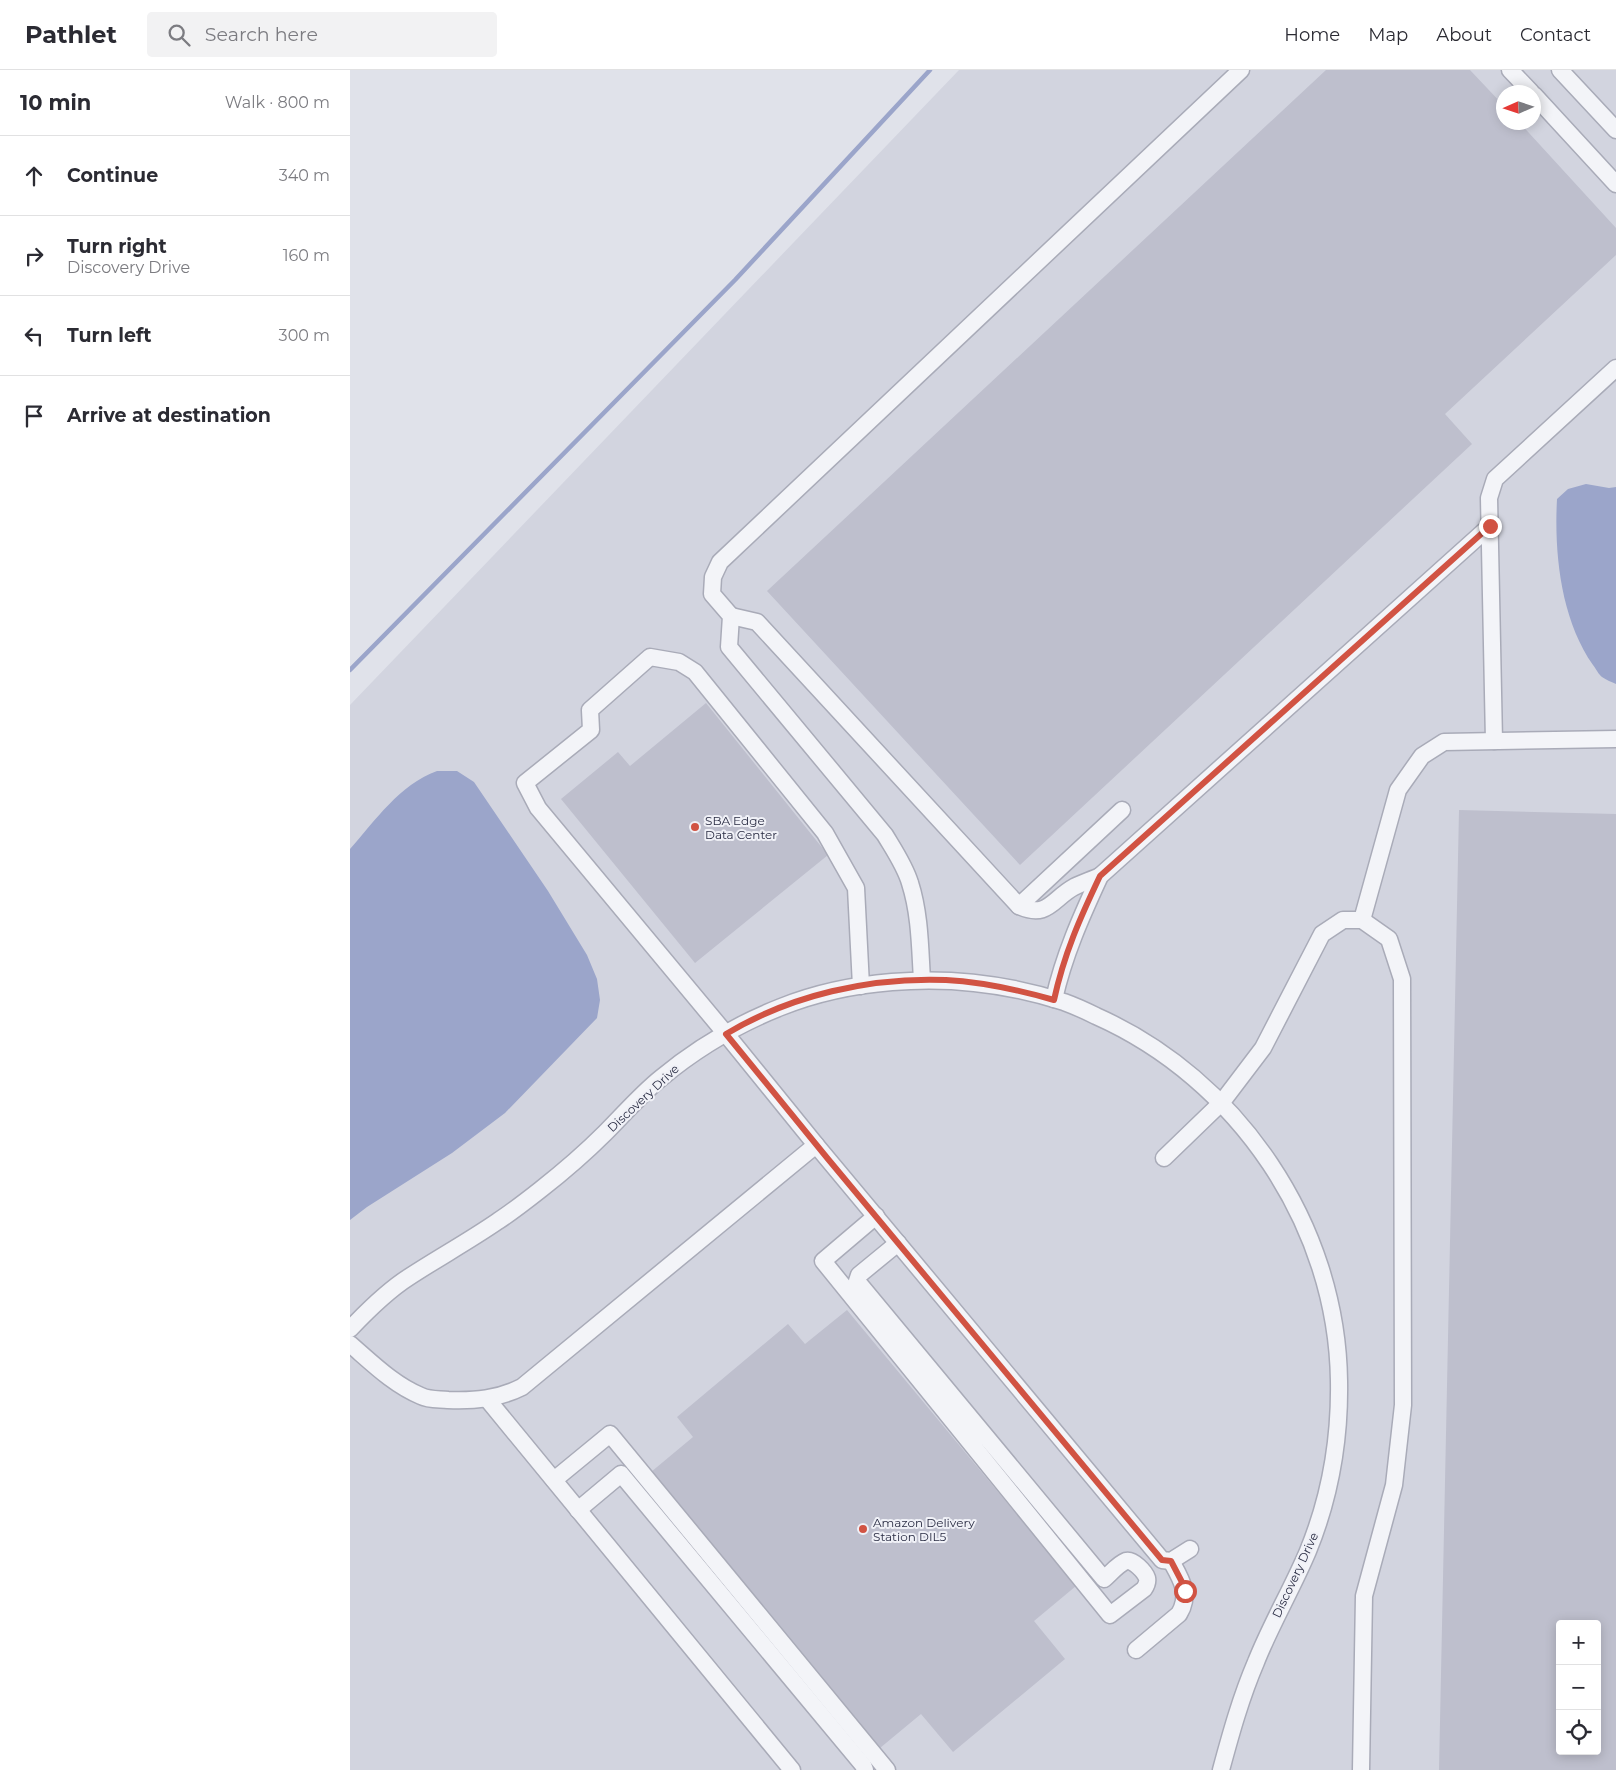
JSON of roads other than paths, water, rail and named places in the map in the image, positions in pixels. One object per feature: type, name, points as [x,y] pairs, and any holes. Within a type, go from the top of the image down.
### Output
[{"type":"street","points":[[1241,70],[720,562],[713,577],[712,594],[731,616],[757,622],[1019,906],[1029,911],[1038,911],[1046,909],[1073,887],[1100,876],[1490,526]]},
{"type":"street","points":[[1510,70],[1524,85]]},
{"type":"street","points":[[1560,70],[1616,130]]},
{"type":"street","points":[[1541,104],[1616,184]]},
{"type":"street","points":[[1494,741],[1489,498],[1495,479],[1616,368]]},
{"type":"street","points":[[731,616],[729,647],[885,835],[900,860],[910,882],[916,906],[922,980]]},
{"type":"street","points":[[861,986],[856,888],[825,833],[695,672],[680,662],[650,657],[590,710],[591,730],[525,783],[538,808],[1162,1560],[1171,1561],[1190,1549]]},
{"type":"street","points":[[1362,920],[1398,790],[1422,756],[1444,742],[1616,739]]},
{"type":"street","points":[[1019,906],[1122,810]]},
{"type":"street","points":[[1054,1000],[1070,943],[1100,876]]},
{"type":"street","points":[[1164,1158],[1222,1102],[1263,1048],[1322,934],[1343,920],[1362,920],[1390,939],[1402,979],[1403,1405],[1394,1484],[1364,1596],[1361,1770]]},
{"type":"street","name":"Discovery Drive","points":[[350,1329],[364,1314],[405,1279],[499,1221],[541,1189],[597,1141],[661,1078],[698,1050],[782,1007],[813,996],[861,986],[922,980],[946,980],[1020,990],[1054,1000],[1084,1010],[1141,1038],[1164,1053],[1222,1102],[1258,1145],[1284,1185],[1311,1240],[1322,1270],[1332,1307],[1337,1343],[1340,1376],[1336,1448],[1321,1516],[1307,1553],[1256,1660],[1231,1732],[1221,1770]]},
{"type":"street","points":[[350,1344],[385,1374],[422,1397],[472,1401],[488,1400],[503,1396],[522,1387],[816,1145]]},
{"type":"street","points":[[876,1216],[823,1261],[1110,1615],[1144,1589],[1147,1584],[1147,1577],[1134,1563],[1129,1561],[1124,1562],[1104,1579],[858,1282],[859,1276],[898,1243]]},
{"type":"street","points":[[488,1400],[792,1770]]},
{"type":"street","points":[[554,1480],[610,1434],[887,1770]]},
{"type":"street","points":[[578,1510],[620,1474],[863,1765],[864,1770]]},
{"type":"street","points":[[1136,1650],[1179,1614],[1181,1610],[1185,1598],[1184,1587],[1171,1561]]},
{"type":"water","points":[[1586,484],[1609,488],[1616,487],[1616,684],[1600,675],[1582,647],[1573,627],[1562,585],[1557,542],[1557,499],[1568,489]]},
{"type":"water","points":[[437,771],[457,771],[474,782],[548,891],[587,955],[597,979],[600,1000],[597,1018],[505,1113],[452,1153],[367,1207],[350,1220],[350,849],[400,794],[411,785]]},
{"type":"waterway","points":[[350,670],[735,280],[930,70]]},
{"type":"place","name":"SBA Edge Data Center","points":[[695,827]]},
{"type":"place","name":"Amazon Delivery Station DIL5","points":[[863,1529]]}]
